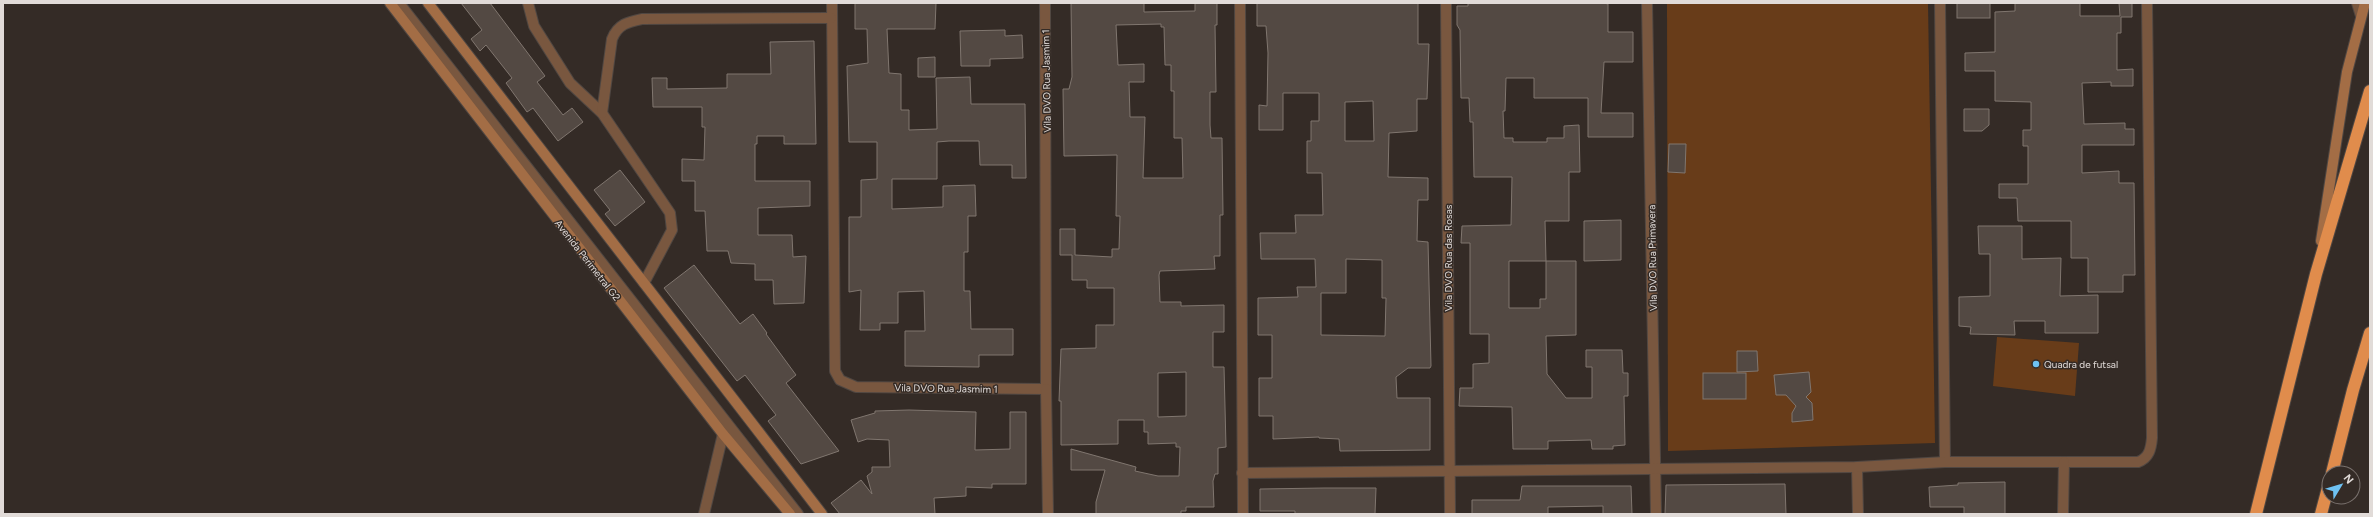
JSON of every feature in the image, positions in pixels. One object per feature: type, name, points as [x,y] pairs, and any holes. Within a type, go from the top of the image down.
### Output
[{"type":"highway","points":[[2256,514],[2316,274],[2370,91]]},
{"type":"highway","points":[[2334,465],[2353,390],[2370,333]]},
{"type":"street","name":"Avenida Perimetral G2","points":[[390,3],[723,434],[783,510],[790,514]]},
{"type":"street","points":[[399,3],[798,514]]},
{"type":"street","points":[[428,3],[822,514]]},
{"type":"street","points":[[528,3],[534,26],[570,83],[602,113],[670,213],[672,230],[644,283]]},
{"type":"street","name":"Vila DVO Rua Jasmim 1","points":[[832,3],[835,371],[840,380],[856,387],[1046,389],[1045,3]]},
{"type":"street","points":[[1240,3],[1243,514]]},
{"type":"street","name":"Vila DVO Rua das Rosas","points":[[1446,3],[1450,514]]},
{"type":"street","name":"Vila DVO Rua Primavera","points":[[1647,3],[1656,514]]},
{"type":"street","points":[[1940,3],[1945,462]]},
{"type":"street","points":[[1242,472],[1857,466],[1945,462],[2138,462],[2148,455],[2151,448],[2147,3]]},
{"type":"street","points":[[2357,3],[2361,16]]},
{"type":"street","points":[[2316,274],[2347,72],[2365,3]]},
{"type":"street","points":[[602,113],[612,38],[616,29],[626,23],[642,19],[831,18]]},
{"type":"street","points":[[1046,389],[1048,514]]},
{"type":"street","points":[[704,514],[723,434]]},
{"type":"street","points":[[2063,514],[2064,462]]},
{"type":"street","points":[[1857,466],[1858,514]]},
{"type":"shaded area","points":[[1667,3],[1928,3],[1935,443],[1668,451]]},
{"type":"shaded area","name":"Quadra de futsal","points":[[1997,337],[2079,343],[2075,396],[1993,386]]},
{"type":"building","points":[[461,3],[490,3],[545,76],[537,82],[563,115],[572,108],[583,122],[558,141],[533,108],[527,112],[506,83],[512,78],[486,45],[480,51],[471,39],[482,30]]},
{"type":"building","points":[[855,3],[936,3],[935,29],[887,29],[889,73],[901,74],[901,110],[909,110],[909,130],[937,129],[936,78],[970,77],[971,104],[1025,104],[1026,178],[1012,178],[1012,165],[980,165],[979,141],[949,141],[937,142],[937,179],[892,179],[892,209],[943,207],[943,186],[975,185],[976,216],[968,216],[968,252],[964,252],[964,291],[970,291],[971,329],[1013,329],[1013,355],[979,355],[979,367],[905,366],[905,331],[925,331],[924,291],[898,292],[898,323],[880,323],[880,330],[860,330],[861,290],[849,292],[849,217],[861,217],[861,180],[877,179],[877,142],[849,142],[847,66],[868,63],[867,29],[855,29]]},
{"type":"building","points":[[1071,3],[1144,3],[1144,12],[1195,11],[1195,3],[1217,3],[1217,25],[1215,25],[1216,92],[1210,92],[1210,125],[1211,138],[1222,138],[1223,215],[1220,215],[1220,256],[1214,256],[1215,269],[1160,271],[1159,275],[1160,302],[1181,302],[1181,306],[1224,305],[1224,332],[1213,332],[1213,367],[1224,367],[1226,447],[1218,448],[1218,474],[1215,474],[1213,481],[1214,507],[1186,507],[1186,511],[1181,511],[1181,514],[1096,514],[1096,502],[1105,470],[1071,470],[1071,449],[1136,467],[1135,471],[1158,476],[1179,476],[1180,447],[1176,447],[1176,443],[1148,444],[1148,432],[1144,432],[1144,420],[1118,420],[1118,444],[1061,445],[1061,401],[1059,401],[1061,349],[1096,348],[1096,325],[1114,325],[1114,288],[1087,288],[1087,280],[1072,280],[1072,255],[1060,255],[1060,229],[1075,229],[1075,255],[1112,257],[1112,249],[1119,249],[1120,216],[1116,216],[1117,155],[1064,156],[1063,89],[1069,89],[1072,77]],"holes":[[[1161,24],[1161,27],[1164,27],[1165,65],[1171,65],[1171,91],[1174,91],[1174,138],[1182,138],[1183,178],[1143,178],[1145,117],[1130,117],[1129,82],[1144,82],[1144,64],[1118,65],[1116,25]],[[1186,372],[1186,416],[1158,417],[1158,373]]]},
{"type":"building","points":[[1257,3],[1418,3],[1418,44],[1429,44],[1427,99],[1417,99],[1417,131],[1389,133],[1388,177],[1428,178],[1428,200],[1418,200],[1417,241],[1428,242],[1431,366],[1430,368],[1408,368],[1396,377],[1397,398],[1430,398],[1430,450],[1340,451],[1339,439],[1319,437],[1273,439],[1273,416],[1259,416],[1259,378],[1272,378],[1272,335],[1258,335],[1258,298],[1298,297],[1297,287],[1316,287],[1315,259],[1261,259],[1260,233],[1296,233],[1295,215],[1323,215],[1322,173],[1307,173],[1307,141],[1311,141],[1311,121],[1319,121],[1319,93],[1283,93],[1283,130],[1259,130],[1259,105],[1267,106],[1268,53],[1266,26],[1257,26]],"holes":[[[1373,101],[1374,141],[1345,141],[1345,102]],[[1346,259],[1382,260],[1382,298],[1386,298],[1385,336],[1321,335],[1321,293],[1346,293]]]},
{"type":"building","points":[[1468,3],[1603,3],[1608,4],[1608,32],[1633,32],[1633,62],[1604,62],[1601,113],[1633,113],[1633,137],[1588,137],[1588,98],[1534,98],[1534,78],[1506,78],[1505,111],[1503,111],[1504,138],[1513,138],[1513,142],[1547,142],[1547,138],[1564,138],[1564,126],[1579,125],[1580,172],[1569,172],[1569,221],[1545,221],[1546,261],[1576,261],[1576,335],[1546,336],[1547,374],[1566,398],[1592,398],[1592,367],[1586,367],[1586,350],[1622,350],[1623,373],[1628,373],[1628,396],[1624,396],[1625,445],[1613,446],[1613,449],[1592,449],[1591,440],[1548,441],[1548,449],[1513,449],[1512,407],[1459,406],[1460,388],[1473,388],[1473,364],[1489,363],[1489,334],[1470,334],[1470,243],[1461,243],[1462,226],[1511,225],[1512,177],[1474,177],[1473,122],[1470,122],[1469,98],[1461,98],[1460,30],[1457,25],[1457,6],[1468,6]],"holes":[[[1509,261],[1546,261],[1546,299],[1540,299],[1540,308],[1509,308]]]},
{"type":"building","points":[[1957,3],[1990,3],[1990,18],[1957,18]]},
{"type":"building","points":[[2015,3],[2080,3],[2080,16],[2120,16],[2119,3],[2132,3],[2132,17],[2121,17],[2121,33],[2117,33],[2117,70],[2133,69],[2133,86],[2111,86],[2111,82],[2082,83],[2084,124],[2125,123],[2125,129],[2134,129],[2134,145],[2082,145],[2082,173],[2119,171],[2119,183],[2134,183],[2135,275],[2123,275],[2123,292],[2088,292],[2088,258],[2071,258],[2071,221],[2018,221],[2017,198],[1999,198],[1999,184],[2028,184],[2028,146],[2023,146],[2023,130],[2031,130],[2031,102],[1995,101],[1995,71],[1965,71],[1965,53],[1995,52],[1995,12],[2015,11]]},
{"type":"building","points":[[1005,30],[1005,36],[1022,35],[1023,58],[990,59],[990,66],[961,66],[960,31]]},
{"type":"building","points":[[814,41],[816,144],[784,144],[784,136],[757,136],[757,144],[755,144],[755,181],[810,181],[810,206],[758,208],[758,235],[792,235],[793,257],[806,256],[804,303],[774,304],[773,280],[755,280],[755,264],[731,263],[728,251],[707,251],[705,211],[695,211],[695,181],[682,181],[682,159],[704,160],[705,127],[702,127],[702,107],[653,107],[652,78],[667,78],[667,89],[727,88],[727,74],[771,74],[770,42]]},
{"type":"building","points":[[935,57],[935,77],[918,77],[918,58]]},
{"type":"building","points":[[1964,109],[1989,109],[1989,125],[1982,131],[1964,131]]},
{"type":"building","points":[[1669,144],[1686,144],[1685,173],[1668,172]]},
{"type":"building","points":[[620,170],[645,202],[615,226],[605,214],[610,210],[594,190]]},
{"type":"building","points":[[1621,220],[1621,260],[1584,261],[1584,221]]},
{"type":"building","points":[[1978,226],[2022,226],[2022,259],[2061,258],[2060,296],[2098,295],[2098,333],[2045,333],[2045,321],[2014,321],[2015,335],[1970,334],[1971,327],[1959,326],[1959,297],[1990,296],[1990,254],[1979,254]]},
{"type":"building","points":[[694,265],[740,324],[753,314],[796,375],[786,383],[839,451],[801,464],[768,421],[776,415],[745,375],[737,381],[664,288]]},
{"type":"building","points":[[1737,351],[1757,351],[1758,371],[1737,372]]},
{"type":"building","points":[[1809,372],[1811,392],[1806,397],[1812,403],[1813,420],[1792,422],[1792,413],[1796,406],[1786,395],[1776,395],[1774,375]]},
{"type":"building","points":[[1703,373],[1746,373],[1746,399],[1703,399]]},
{"type":"building","points":[[909,410],[976,412],[975,450],[1010,449],[1010,412],[1026,412],[1026,484],[992,484],[992,488],[966,487],[966,496],[934,498],[935,514],[840,514],[831,503],[861,480],[872,494],[867,476],[872,472],[872,467],[890,467],[889,440],[867,439],[858,442],[851,420],[875,413],[875,411]]},
{"type":"building","points":[[2005,482],[2005,514],[1964,514],[1964,507],[1930,507],[1929,487],[1958,485],[1958,483]]},
{"type":"building","points":[[1785,484],[1786,514],[1665,514],[1666,485]]},
{"type":"building","points":[[1522,486],[1631,486],[1632,514],[1603,514],[1603,506],[1548,507],[1548,514],[1472,514],[1472,500],[1520,500]]},
{"type":"building","points":[[1376,488],[1375,514],[1295,514],[1295,511],[1260,511],[1260,489]]},
{"type":"place","name":"Quadra de futsal","points":[[2036,364]]}]
